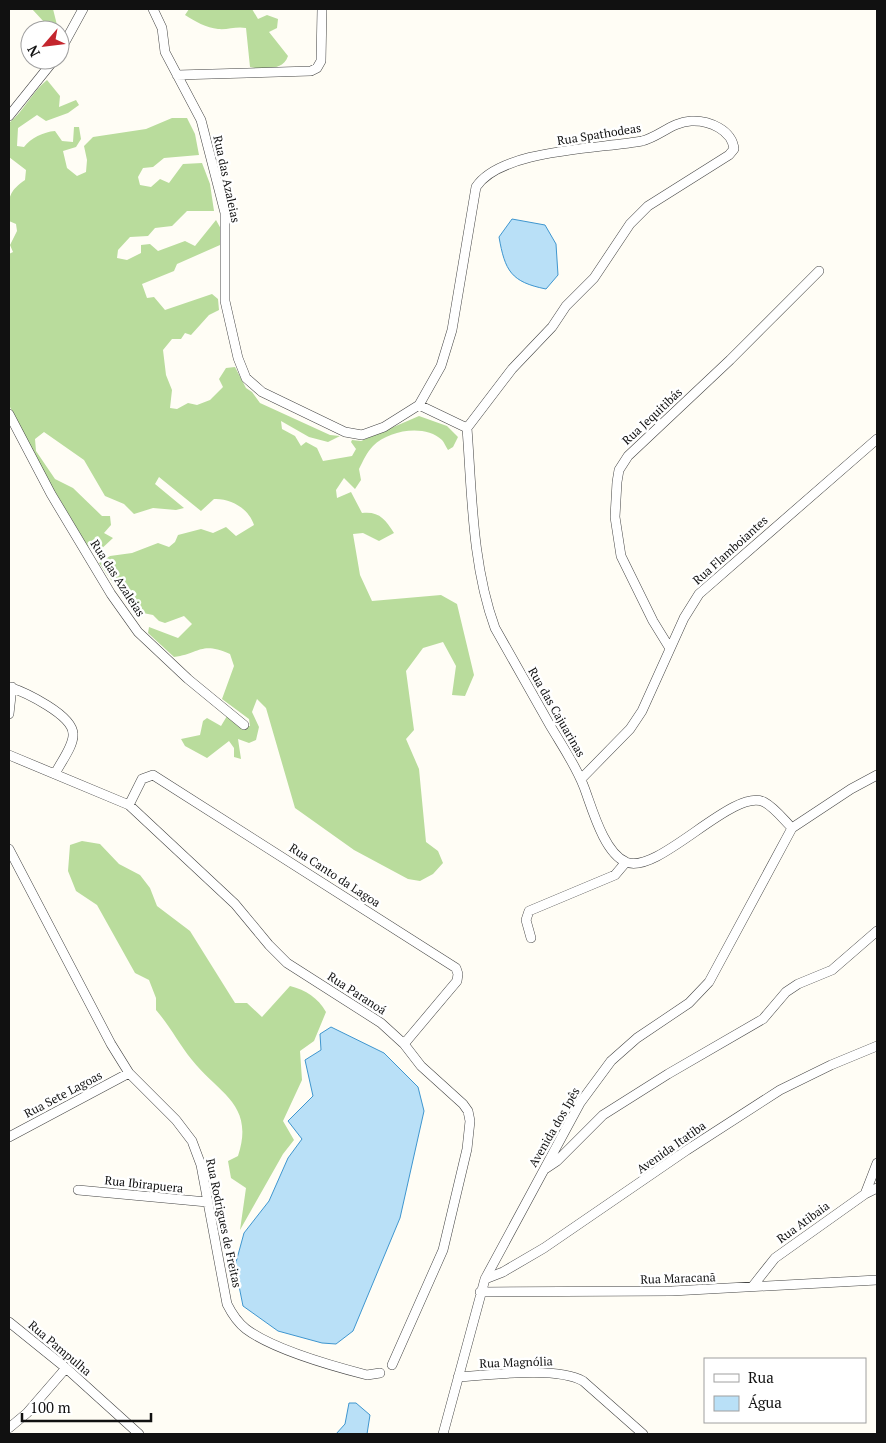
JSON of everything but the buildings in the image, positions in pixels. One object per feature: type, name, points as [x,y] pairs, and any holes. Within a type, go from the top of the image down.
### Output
[{"type":"street","points":[[70,33],[83,9]]},
{"type":"street","name":"Rua das Azaleias","points":[[153,9],[162,28],[165,52],[202,120],[224,213],[225,301],[238,358],[246,378],[262,392],[345,432],[362,435],[384,427],[419,405]]},
{"type":"street","points":[[177,75],[311,71],[318,68],[321,61],[322,9]]},
{"type":"street","points":[[9,116],[46,70]]},
{"type":"street","name":"Rua Spathodeas","points":[[419,405],[441,366],[452,330],[476,187],[481,179],[513,163],[539,155],[644,141],[676,124],[691,121],[715,125],[728,134],[733,141],[734,149],[730,155],[648,206],[630,224],[594,278],[566,306],[546,333],[512,369],[467,428]]},
{"type":"street","name":"Rua Jequitibás","points":[[669,647],[653,621],[621,556],[615,517],[620,470],[633,451],[730,360],[819,271]]},
{"type":"street","points":[[419,405],[467,428]]},
{"type":"street","name":"Rua das Azaleias","points":[[9,414],[51,494],[112,594],[138,632],[188,679],[244,725]]},
{"type":"street","name":"Rua das Cajuarinas","points":[[467,428],[474,525],[486,602],[496,628],[581,779],[600,829],[615,854],[626,862]]},
{"type":"street","name":"Rua Flamboiantes","points":[[581,779],[630,729],[642,711],[669,647],[699,594],[877,439]]},
{"type":"street","points":[[9,714],[10,687],[44,704],[63,717],[70,726],[73,734],[71,743],[55,774]]},
{"type":"street","name":"Rua Paranoá","points":[[9,755],[129,805],[235,904],[269,945],[287,962],[382,1024],[404,1044],[421,1066],[463,1104],[468,1111],[470,1121],[466,1149],[443,1250],[392,1365]]},
{"type":"street","name":"Rua Canto da Lagoa","points":[[129,805],[142,779],[153,775],[456,968],[458,981],[404,1044]]},
{"type":"street","points":[[531,938],[526,913],[614,875],[626,862],[637,864],[675,846],[711,821],[748,800],[764,802],[792,828],[851,789],[877,775]]},
{"type":"street","name":"Avenida dos Ipês","points":[[443,1434],[485,1279],[580,1103],[611,1061],[637,1038],[689,1003],[709,982],[792,828]]},
{"type":"street","name":"Rua Rodrigues de Freitas","points":[[9,849],[111,1044],[129,1073],[176,1120],[192,1141],[201,1165],[228,1304],[235,1319],[262,1338],[302,1354],[367,1375],[380,1373]]},
{"type":"street","name":"Rua Rodrigues de Freitas","points":[[9,864],[14,866],[23,875]]},
{"type":"street","points":[[542,1171],[557,1161],[603,1115],[668,1074],[763,1019],[786,992],[798,984],[832,970],[877,931]]},
{"type":"street","name":"Avenida Itatiba","points":[[485,1279],[503,1272],[544,1248],[687,1150],[780,1090],[831,1065],[877,1046]]},
{"type":"street","name":"Rua Sete Lagoas","points":[[9,1138],[129,1073]]},
{"type":"street","points":[[865,1194],[877,1163]]},
{"type":"street","name":"Rua Atibaia","points":[[752,1287],[776,1258],[865,1194],[877,1188]]},
{"type":"street","name":"Rua Ibirapuera","points":[[78,1190],[207,1202]]},
{"type":"street","name":"Rua Maracanã","points":[[480,1292],[672,1291],[877,1280]]},
{"type":"street","name":"Rua Pampulha","points":[[9,1322],[66,1368],[140,1434]]},
{"type":"street","points":[[9,1428],[27,1413],[66,1368]]},
{"type":"street","name":"Rua Magnólia","points":[[458,1377],[555,1373],[572,1375],[583,1381],[644,1434]]},
{"type":"green space","points":[[32,9],[53,9],[56,20],[42,20]]},
{"type":"green space","points":[[189,9],[252,9],[258,19],[267,15],[278,19],[277,28],[269,32],[288,56],[277,67],[261,69],[250,67],[246,28],[222,29],[209,27],[185,15]]},
{"type":"green space","points":[[47,80],[60,96],[59,107],[76,100],[79,105],[68,113],[46,121],[37,115],[18,128],[17,146],[24,147],[38,136],[55,131],[62,141],[73,142],[74,127],[79,127],[81,139],[76,147],[63,151],[67,168],[77,176],[86,172],[87,160],[84,146],[93,137],[146,129],[172,118],[187,118],[195,134],[199,155],[164,158],[153,167],[143,168],[138,177],[140,185],[151,187],[160,179],[169,183],[183,164],[202,163],[210,184],[214,211],[187,211],[172,226],[155,228],[148,236],[130,237],[118,250],[117,258],[127,260],[141,253],[141,245],[150,244],[158,251],[185,241],[195,246],[216,220],[221,229],[220,245],[177,264],[174,271],[142,284],[147,298],[154,297],[165,310],[212,294],[218,299],[219,310],[209,315],[191,335],[185,333],[181,339],[172,339],[163,350],[166,375],[172,390],[170,408],[177,409],[188,403],[197,405],[210,400],[223,387],[219,379],[226,368],[235,367],[246,388],[252,392],[260,403],[330,435],[340,436],[328,442],[309,437],[281,421],[282,429],[295,436],[301,446],[306,442],[317,448],[323,461],[352,456],[356,449],[351,442],[352,440],[361,441],[419,416],[447,426],[458,437],[453,447],[448,450],[442,440],[426,432],[407,431],[388,436],[373,446],[367,454],[359,469],[361,480],[355,489],[344,478],[336,490],[337,498],[351,492],[362,513],[373,513],[381,517],[394,533],[379,541],[363,533],[353,534],[360,575],[372,601],[441,595],[457,604],[474,675],[465,696],[452,695],[456,666],[443,642],[423,648],[406,671],[414,730],[406,739],[419,769],[426,842],[438,851],[443,863],[433,874],[420,881],[408,879],[354,850],[295,808],[266,708],[257,699],[252,712],[259,727],[256,740],[249,743],[238,739],[241,759],[234,757],[234,748],[229,741],[207,758],[185,746],[181,739],[200,735],[203,721],[207,718],[221,726],[227,716],[240,726],[250,726],[249,719],[222,699],[234,666],[230,654],[206,648],[174,657],[148,633],[149,627],[178,638],[192,624],[184,616],[165,623],[159,621],[153,615],[133,611],[99,563],[110,556],[132,553],[158,543],[169,547],[175,542],[178,535],[201,529],[213,533],[226,527],[236,536],[254,525],[244,509],[227,500],[214,499],[201,511],[159,477],[155,484],[184,508],[176,510],[153,508],[134,514],[124,504],[105,496],[84,460],[44,432],[35,439],[36,451],[55,479],[73,488],[102,516],[110,516],[111,525],[104,533],[113,538],[97,553],[87,545],[32,453],[9,405],[9,254],[13,252],[10,245],[17,231],[16,224],[9,221],[9,202],[14,189],[25,180],[26,170],[9,157],[9,123]]},
{"type":"green space","points":[[82,841],[100,844],[119,864],[140,875],[150,888],[157,906],[190,931],[235,1003],[247,1003],[262,1017],[290,986],[311,995],[326,1012],[314,1041],[300,1051],[302,1080],[283,1121],[294,1140],[283,1154],[240,1230],[246,1188],[231,1178],[228,1161],[238,1156],[242,1138],[242,1124],[238,1112],[232,1101],[192,1060],[156,1010],[156,998],[149,980],[135,973],[97,905],[76,891],[68,871],[70,845]]},
{"type":"water","points":[[512,219],[545,225],[556,244],[558,275],[546,289],[525,283],[517,278],[507,267],[499,237]]},
{"type":"water","points":[[331,1027],[384,1053],[418,1087],[424,1111],[400,1218],[353,1331],[336,1344],[322,1343],[278,1331],[243,1306],[235,1266],[244,1233],[269,1201],[288,1158],[302,1139],[288,1121],[313,1096],[305,1060],[321,1050],[320,1034]]},
{"type":"water","points":[[349,1403],[356,1403],[370,1415],[367,1434],[336,1434],[345,1424]]}]
